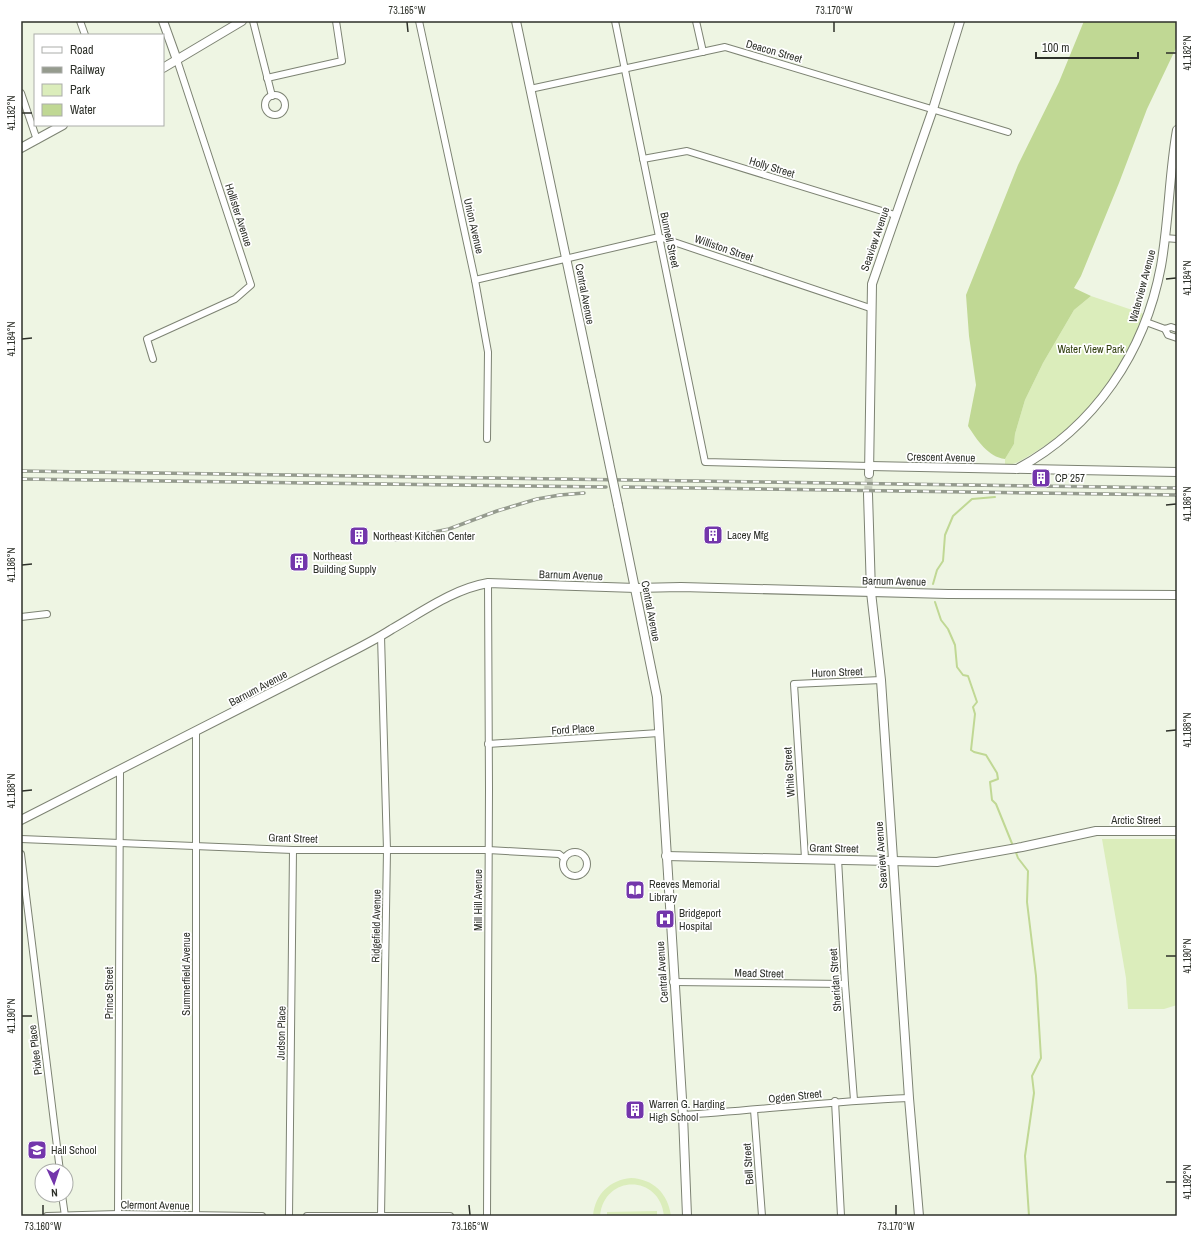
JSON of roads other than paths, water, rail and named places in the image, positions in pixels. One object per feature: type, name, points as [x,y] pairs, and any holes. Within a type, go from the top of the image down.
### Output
[{"type":"main road","name":"Hollister Avenue","points":[[163,21],[176,60]]},
{"type":"main road","points":[[164,67],[242,21]]},
{"type":"main road","name":"Central Avenue","points":[[516,21],[636,588],[657,697],[673,982],[683,1115],[687,1216]]},
{"type":"main road","name":"Seaview Avenue","points":[[869,470],[870,308],[872,284],[933,109],[960,21]]},
{"type":"main road","points":[[21,148],[61,126]]},
{"type":"main road","name":"Waterview Avenue","points":[[1017,469],[1060,441],[1093,410],[1122,370],[1146,322],[1161,266],[1173,153],[1177,130]]},
{"type":"main road","name":"Crescent Avenue","points":[[869,470],[1017,469],[1177,472]]},
{"type":"main road","name":"Seaview Avenue","points":[[868,494],[871,592],[881,680],[909,1098],[919,1216]]},
{"type":"main road","name":"Barnum Avenue","points":[[21,820],[196,733],[381,636],[434,604],[469,587],[488,583],[636,588],[681,587],[871,592],[1177,595]]},
{"type":"main road","name":"Grant Street","points":[[666,856],[937,862],[1007,850],[1096,831]]},
{"type":"main road","name":"Arctic Street","points":[[1096,831],[1177,831]]},
{"type":"street","points":[[80,21],[85,34]]},
{"type":"street","points":[[253,21],[272,96]]},
{"type":"street","points":[[267,78],[342,61],[336,21]]},
{"type":"street","name":"Union Avenue","points":[[419,21],[475,280],[488,352],[487,439]]},
{"type":"street","name":"Bunnell Street","points":[[614,21],[625,68],[705,462]]},
{"type":"street","points":[[696,21],[703,52]]},
{"type":"street","name":"Deacon Street","points":[[530,89],[726,47],[1008,132]]},
{"type":"street","name":"Hollister Avenue","points":[[153,359],[147,339],[235,299],[250,285],[176,60]]},
{"type":"street","points":[[21,93],[37,140]]},
{"type":"street","name":"Holly Street","points":[[643,159],[687,151],[895,215]]},
{"type":"street","points":[[475,280],[659,237]]},
{"type":"street","name":"Williston Street","points":[[659,237],[870,308]]},
{"type":"street","points":[[1165,238],[1177,239]]},
{"type":"street","points":[[1146,322],[1165,329],[1171,327],[1177,329]]},
{"type":"street","points":[[1165,329],[1168,335],[1177,338]]},
{"type":"street","name":"Crescent Avenue","points":[[705,462],[869,470]]},
{"type":"street","name":"Mill Hill Avenue","points":[[487,1216],[488,583]]},
{"type":"street","points":[[21,617],[47,614]]},
{"type":"street","name":"Ridgefield Avenue","points":[[381,636],[387,850],[381,1216]]},
{"type":"street","name":"Huron Street","points":[[794,684],[881,680]]},
{"type":"street","name":"White Street","points":[[794,684],[805,858]]},
{"type":"street","name":"Summerfield Avenue","points":[[196,733],[196,1216]]},
{"type":"street","name":"Ford Place","points":[[488,744],[659,733]]},
{"type":"street","name":"Prince Street","points":[[118,1214],[120,771]]},
{"type":"street","name":"Grant Street","points":[[21,839],[293,850],[488,850],[559,854],[564,858]]},
{"type":"street","name":"Judson Place","points":[[289,1216],[293,850]]},
{"type":"street","name":"Grant Street","points":[[570,853],[581,854],[587,864],[585,871],[578,876],[570,875],[563,866],[564,858],[570,853]]},
{"type":"street","name":"Pixlee Place","points":[[21,854],[59,1163]]},
{"type":"street","name":"Sheridan Street","points":[[838,859],[845,984],[854,1100]]},
{"type":"street","name":"Mead Street","points":[[673,982],[845,984]]},
{"type":"street","name":"Ogden Street","points":[[683,1115],[754,1110],[835,1101],[909,1098]]},
{"type":"street","points":[[835,1101],[841,1216]]},
{"type":"street","name":"Bell Street","points":[[754,1110],[762,1216]]},
{"type":"street","points":[[63,1203],[65,1216]]},
{"type":"street","name":"Clermont Avenue","points":[[47,1216],[118,1214],[262,1216]]},
{"type":"street","points":[[308,1216],[450,1216]]},
{"type":"water","points":[[1084,21],[1177,21],[1177,46],[1147,109],[1119,183],[1081,276],[1074,288],[1091,296],[1074,310],[1043,363],[1025,400],[1015,434],[1014,444],[1005,459],[999,458],[988,451],[979,442],[968,426],[976,385],[969,336],[966,295],[1018,165],[1059,82]]},
{"type":"waterway","points":[[933,584],[937,570],[943,561],[945,535],[953,516],[972,499],[995,497]]},
{"type":"waterway","points":[[935,602],[941,620],[948,629],[955,645],[957,667],[963,675],[968,676],[977,702],[973,707],[975,714],[971,750],[986,755],[997,773],[998,779],[990,782],[992,800],[996,804],[1013,846]]},
{"type":"waterway","points":[[1015,850],[1018,858],[1028,871],[1027,902],[1036,976],[1041,1058],[1032,1076],[1034,1093],[1025,1156],[1029,1216]]},
{"type":"tunnel","points":[[868,494],[869,474]]},
{"type":"railway","points":[[21,471],[1177,488]]},
{"type":"railway","points":[[21,479],[606,487]]},
{"type":"railway","points":[[623,487],[1177,495]]},
{"type":"railway","points":[[395,540],[449,529],[497,511],[537,499],[584,493]]},
{"type":"place","name":"CP 257","points":[[1041,478]]},
{"type":"place","name":"Lacey Mfg","points":[[713,535]]},
{"type":"place","name":"Northeast Kitchen Center","points":[[359,536]]},
{"type":"place","name":"Northeast Building Supply","points":[[299,562]]},
{"type":"place","name":"Reeves Memorial Library","points":[[635,890]]},
{"type":"place","name":"Bridgeport Hospital","points":[[665,919]]},
{"type":"place","name":"Warren G. Harding High School","points":[[635,1110]]},
{"type":"place","name":"Hall School","points":[[37,1150]]},
{"type":"park label","name":"Water View Park","points":[[1091,349]]}]
